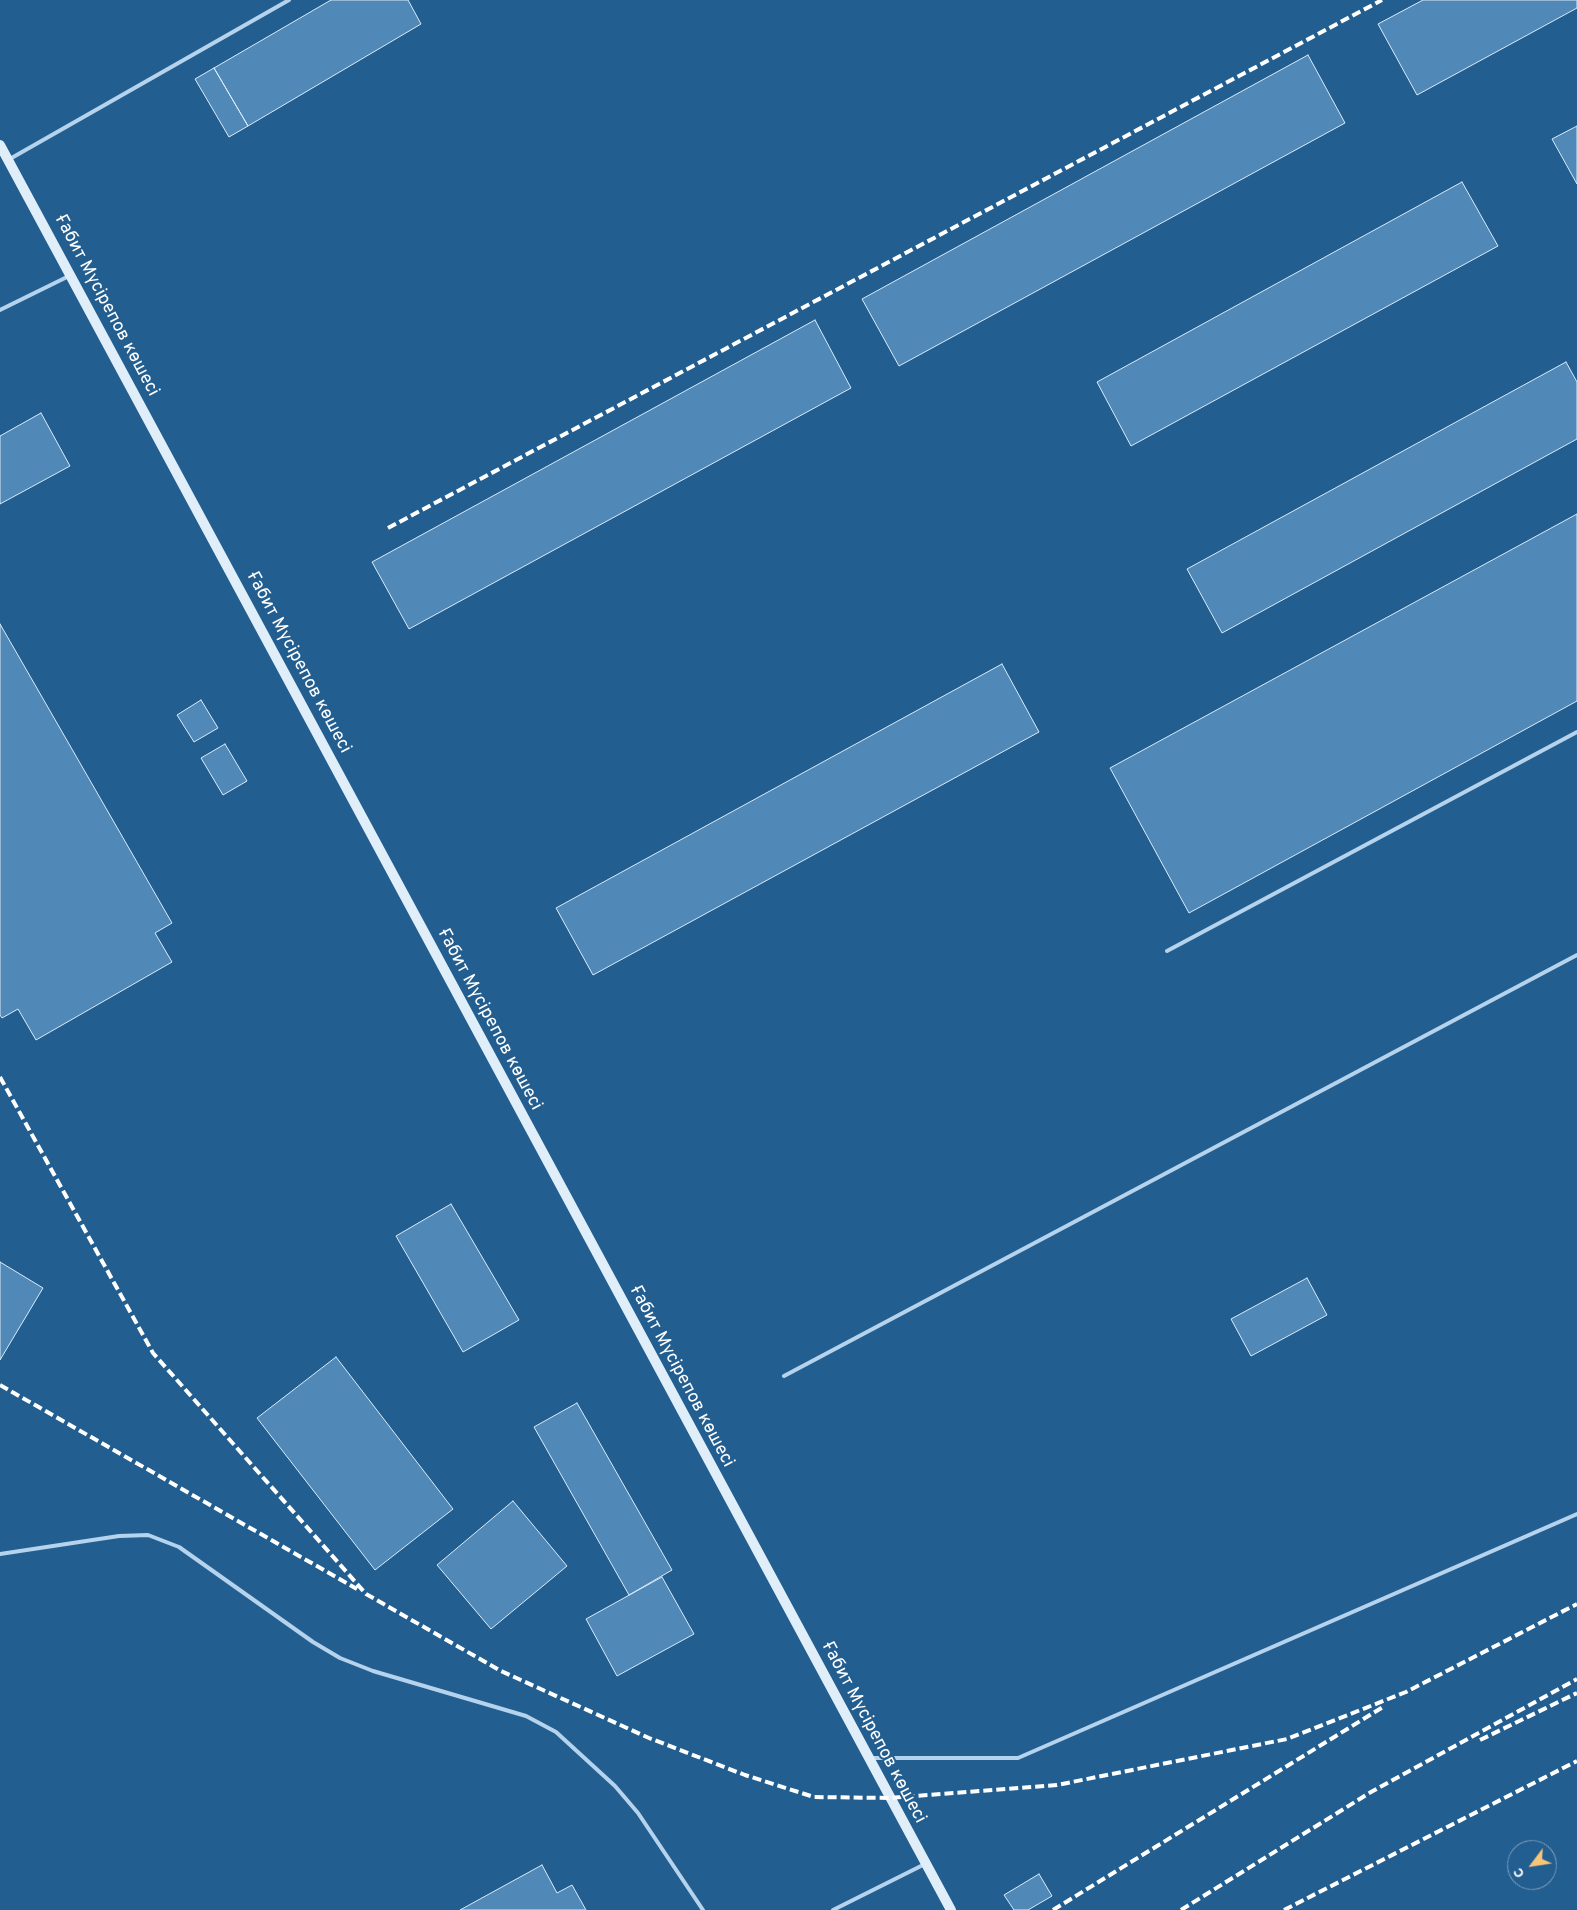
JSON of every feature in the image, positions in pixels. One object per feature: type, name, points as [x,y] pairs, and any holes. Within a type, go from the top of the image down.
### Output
[{"type":"main road","name":"Ғабит Мүсірепов көшесі","points":[[0,145],[867,1758],[951,1910]]},
{"type":"lane","points":[[8,160],[289,0]]},
{"type":"lane","points":[[0,310],[70,275]]},
{"type":"lane","points":[[1167,951],[1577,732]]},
{"type":"lane","points":[[784,1376],[1577,955]]},
{"type":"lane","points":[[867,1758],[1018,1758],[1577,1514]]},
{"type":"lane","points":[[0,1554],[119,1536],[148,1535],[179,1547],[313,1642],[340,1658],[373,1671],[526,1716],[556,1732],[615,1786],[638,1813],[703,1910]]},
{"type":"lane","points":[[833,1910],[925,1864]]},
{"type":"building","points":[[331,0],[408,0],[421,24],[248,126],[214,68]]},
{"type":"building","points":[[1423,0],[1577,0],[1577,8],[1417,95],[1378,24]]},
{"type":"building","points":[[1308,55],[1345,123],[899,366],[862,299]]},
{"type":"building","points":[[214,68],[248,126],[229,137],[195,79]]},
{"type":"building","points":[[1577,126],[1577,184],[1552,139]]},
{"type":"building","points":[[1462,182],[1498,246],[1131,446],[1097,382]]},
{"type":"building","points":[[815,320],[851,388],[409,629],[372,562]]},
{"type":"building","points":[[1566,362],[1577,382],[1577,439],[1222,633],[1187,569]]},
{"type":"building","points":[[41,413],[70,466],[0,504],[0,436]]},
{"type":"building","points":[[1577,514],[1577,701],[1189,913],[1110,768]]},
{"type":"building","points":[[0,624],[172,923],[155,933],[172,962],[36,1040],[18,1009],[2,1018],[0,1015]]},
{"type":"building","points":[[1002,664],[1039,732],[593,975],[556,908]]},
{"type":"building","points":[[201,700],[218,728],[194,742],[177,715]]},
{"type":"building","points":[[225,744],[247,781],[223,795],[201,758]]},
{"type":"building","points":[[451,1204],[519,1320],[463,1352],[396,1236]]},
{"type":"building","points":[[0,1262],[43,1288],[0,1360]]},
{"type":"building","points":[[1307,1278],[1327,1315],[1251,1356],[1231,1319]]},
{"type":"building","points":[[336,1357],[453,1509],[375,1570],[257,1418]]},
{"type":"building","points":[[577,1403],[672,1570],[629,1595],[534,1427]]},
{"type":"building","points":[[513,1501],[567,1566],[491,1629],[437,1565]]},
{"type":"building","points":[[662,1577],[694,1634],[617,1676],[586,1619]]},
{"type":"building","points":[[542,1865],[557,1893],[572,1885],[586,1910],[460,1910]]},
{"type":"building","points":[[1039,1874],[1052,1896],[1028,1910],[1014,1910],[1004,1895]]},
{"type":"railway","points":[[388,528],[1382,0]]},
{"type":"railway","points":[[0,1077],[153,1353],[366,1594],[501,1671],[649,1738],[745,1775],[814,1797],[889,1798],[1057,1785],[1287,1739],[1406,1692],[1577,1604]]},
{"type":"railway","points":[[0,1385],[357,1589]]},
{"type":"railway","points":[[1181,1910],[1371,1792],[1577,1679]]},
{"type":"railway","points":[[1480,1740],[1577,1693]]},
{"type":"railway","points":[[1053,1910],[1383,1707]]},
{"type":"railway","points":[[1284,1910],[1577,1761]]}]
